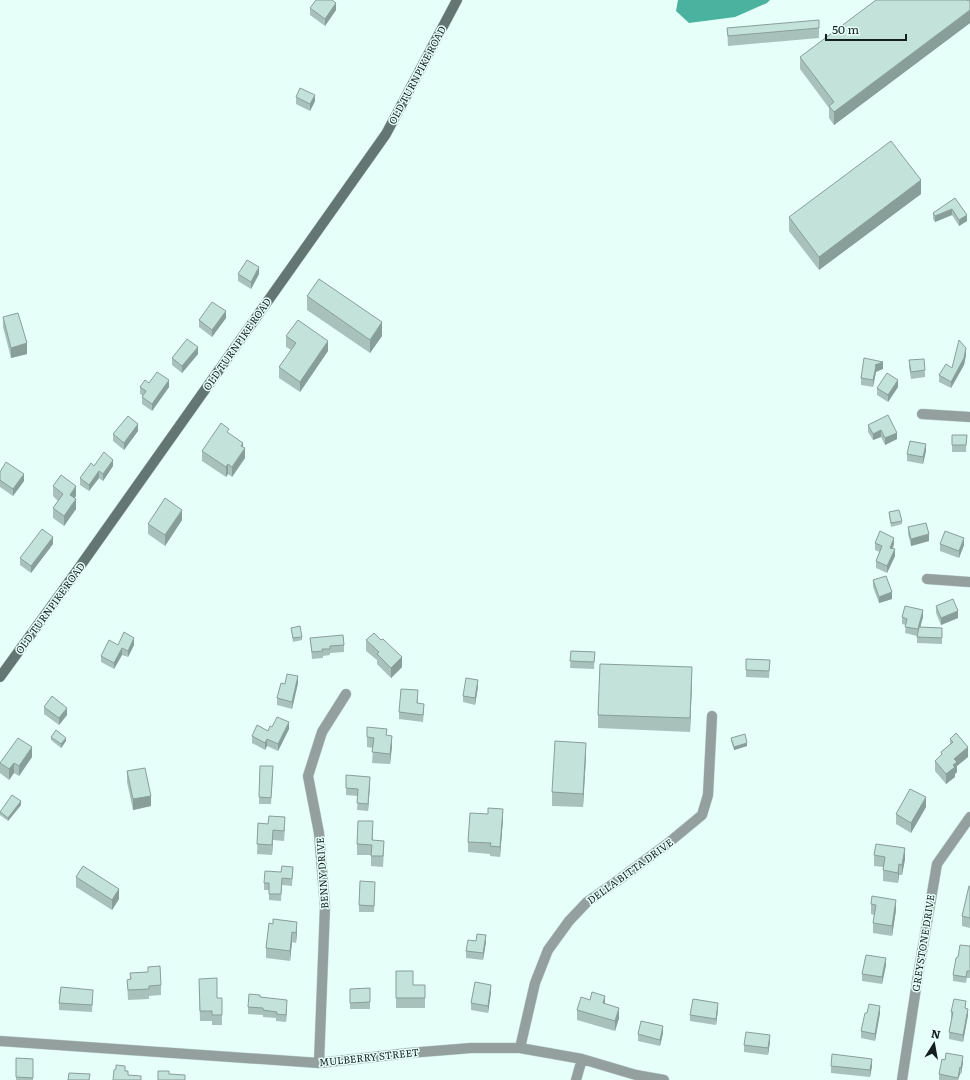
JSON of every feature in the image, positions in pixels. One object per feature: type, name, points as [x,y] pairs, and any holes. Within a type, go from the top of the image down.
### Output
[{"type":"main road","name":"OLD TURNPIKE ROAD","points":[[0,677],[72,579],[386,134],[457,0]]},
{"type":"street","points":[[922,414],[970,417]]},
{"type":"street","points":[[927,579],[970,582]]},
{"type":"street","name":"BENNY DRIVE","points":[[319,1063],[325,908],[319,833],[308,776],[322,732],[346,694]]},
{"type":"street","name":"DELLA BITTA DRIVE","points":[[520,1048],[535,983],[548,950],[569,921],[586,902],[630,872],[702,815],[708,795],[712,716]]},
{"type":"street","name":"GREYSTONE DRIVE","points":[[902,1080],[937,864],[970,817]]},
{"type":"street","name":"MULBERRY STREET","points":[[0,1041],[319,1063],[471,1048],[520,1048],[582,1059],[636,1075],[664,1080]]},
{"type":"street","points":[[576,1080],[582,1059]]},
{"type":"shaded area","points":[[678,0],[770,0],[767,3],[735,17],[689,23],[676,11]]},
{"type":"building","points":[[316,0],[332,0],[336,3],[325,19],[310,8]]},
{"type":"building","points":[[876,0],[970,0],[970,10],[834,112],[829,106],[834,102],[800,57]]},
{"type":"building","points":[[819,20],[819,28],[728,36],[727,28]]},
{"type":"building","points":[[300,88],[315,95],[310,104],[296,97]]},
{"type":"building","points":[[891,141],[921,180],[819,257],[789,217]]},
{"type":"building","points":[[955,198],[967,215],[959,220],[952,209],[935,216],[933,213]]},
{"type":"building","points":[[247,260],[259,267],[251,282],[238,274]]},
{"type":"building","points":[[319,279],[382,322],[370,340],[307,296]]},
{"type":"building","points":[[212,302],[226,311],[212,330],[199,320]]},
{"type":"building","points":[[18,313],[27,343],[11,348],[3,317]]},
{"type":"building","points":[[298,320],[328,341],[300,382],[279,367],[296,343],[286,336]]},
{"type":"building","points":[[187,339],[198,347],[182,366],[172,358]]},
{"type":"building","points":[[959,340],[966,348],[964,358],[951,382],[939,375],[946,364],[952,368]]},
{"type":"building","points":[[864,358],[883,362],[875,365],[873,380],[861,378]]},
{"type":"building","points":[[924,359],[925,370],[911,372],[909,360]]},
{"type":"building","points":[[157,372],[169,380],[152,404],[142,397],[146,391],[140,387],[145,380],[149,383]]},
{"type":"building","points":[[887,373],[898,380],[888,395],[877,388]]},
{"type":"building","points":[[888,415],[897,433],[885,438],[881,430],[873,434],[868,425]]},
{"type":"building","points":[[128,416],[138,424],[124,443],[113,434]]},
{"type":"building","points":[[221,423],[229,429],[227,432],[243,443],[241,446],[245,448],[232,467],[228,464],[226,467],[202,451]]},
{"type":"building","points":[[952,435],[967,435],[966,445],[952,445]]},
{"type":"building","points":[[910,441],[926,444],[923,457],[907,454]]},
{"type":"building","points":[[104,452],[113,460],[103,474],[99,471],[89,485],[80,478],[91,463],[94,466]]},
{"type":"building","points":[[6,462],[24,474],[13,489],[0,480],[0,472]]},
{"type":"building","points":[[61,475],[76,486],[70,495],[76,499],[64,516],[53,508],[63,494],[53,486]]},
{"type":"building","points":[[165,498],[182,510],[165,535],[148,524]]},
{"type":"building","points":[[899,510],[902,521],[891,523],[889,512]]},
{"type":"building","points":[[926,523],[929,534],[911,539],[908,527]]},
{"type":"building","points":[[42,529],[53,537],[31,566],[20,558]]},
{"type":"building","points":[[880,531],[894,538],[890,548],[895,549],[887,566],[876,561],[882,546],[875,543]]},
{"type":"building","points":[[945,531],[964,538],[959,551],[940,544]]},
{"type":"building","points":[[886,576],[892,592],[879,597],[873,580]]},
{"type":"building","points":[[953,599],[958,611],[941,618],[936,606]]},
{"type":"building","points":[[905,606],[923,610],[918,629],[905,627],[907,619],[902,617]]},
{"type":"building","points":[[300,626],[302,637],[293,638],[291,628]]},
{"type":"building","points":[[919,627],[942,628],[942,638],[917,637]]},
{"type":"building","points":[[124,632],[134,638],[128,651],[122,648],[114,663],[101,656],[109,640],[118,645]]},
{"type":"building","points":[[374,633],[381,640],[383,639],[402,657],[391,668],[377,654],[379,652],[366,640]]},
{"type":"building","points":[[343,635],[344,645],[330,646],[330,649],[322,649],[323,651],[312,652],[310,638]]},
{"type":"building","points":[[571,651],[595,652],[594,662],[570,661]]},
{"type":"building","points":[[746,659],[770,660],[769,671],[746,670]]},
{"type":"building","points":[[600,664],[692,667],[690,718],[598,715]]},
{"type":"building","points":[[287,674],[298,676],[292,702],[277,698],[281,683],[285,684]]},
{"type":"building","points":[[466,678],[478,680],[475,698],[463,696]]},
{"type":"building","points":[[401,689],[418,690],[417,703],[424,704],[423,715],[399,712]]},
{"type":"building","points":[[52,696],[67,708],[59,718],[44,707]]},
{"type":"building","points":[[277,717],[289,722],[278,744],[267,739],[265,743],[252,736],[257,725],[268,731],[270,726],[272,727]]},
{"type":"building","points":[[367,727],[387,729],[386,735],[392,736],[390,754],[372,752],[374,738],[367,737]]},
{"type":"building","points":[[56,730],[66,738],[61,744],[51,737]]},
{"type":"building","points":[[956,733],[968,747],[954,759],[957,762],[953,765],[955,767],[946,774],[935,761],[942,754],[941,752],[953,742],[950,739]]},
{"type":"building","points":[[745,734],[747,743],[734,747],[731,738]]},
{"type":"building","points":[[18,738],[32,747],[19,766],[14,763],[9,769],[0,763]]},
{"type":"building","points":[[555,741],[586,743],[583,794],[552,792]]},
{"type":"building","points":[[260,766],[273,766],[271,798],[259,797]]},
{"type":"building","points":[[145,768],[151,796],[133,799],[127,771]]},
{"type":"building","points":[[346,775],[370,777],[368,804],[357,803],[358,789],[346,788]]},
{"type":"building","points":[[910,789],[926,797],[911,823],[896,814]]},
{"type":"building","points":[[12,795],[21,801],[8,818],[0,812]]},
{"type":"building","points":[[488,808],[503,809],[500,847],[490,846],[491,843],[468,842],[470,813],[488,814]]},
{"type":"building","points":[[269,816],[285,817],[284,831],[273,830],[272,845],[257,844],[258,823],[268,824]]},
{"type":"building","points":[[358,821],[373,821],[372,840],[384,841],[383,856],[371,856],[372,845],[357,844]]},
{"type":"building","points":[[876,844],[905,848],[902,865],[899,864],[898,873],[883,870],[885,857],[874,855]]},
{"type":"building","points":[[83,866],[119,889],[112,900],[76,877]]},
{"type":"building","points":[[282,866],[293,867],[292,879],[282,878],[281,894],[269,894],[269,883],[264,883],[265,871],[281,872]]},
{"type":"building","points":[[360,881],[375,882],[374,906],[359,905]]},
{"type":"building","points":[[970,886],[970,918],[962,916]]},
{"type":"building","points":[[872,896],[896,900],[892,926],[873,923],[876,905],[871,904]]},
{"type":"building","points":[[273,919],[297,922],[296,933],[292,932],[290,951],[266,948],[269,923],[273,924]]},
{"type":"building","points":[[477,934],[486,935],[483,953],[466,951],[468,940],[476,941]]},
{"type":"building","points":[[960,945],[970,946],[970,971],[967,971],[966,977],[953,975]]},
{"type":"building","points":[[866,955],[886,958],[882,977],[862,974]]},
{"type":"building","points":[[160,966],[161,985],[149,986],[149,989],[128,990],[127,980],[131,979],[130,973],[148,972],[148,967]]},
{"type":"building","points":[[396,971],[413,971],[413,985],[425,985],[425,998],[396,998]]},
{"type":"building","points":[[217,978],[217,998],[222,998],[222,1015],[212,1015],[212,1011],[200,1011],[199,979]]},
{"type":"building","points":[[475,982],[491,985],[488,1006],[471,1003]]},
{"type":"building","points":[[61,987],[93,990],[92,1005],[59,1003]]},
{"type":"building","points":[[370,988],[370,1002],[350,1003],[350,989]]},
{"type":"building","points":[[592,992],[605,996],[603,1003],[619,1008],[615,1021],[577,1010],[581,997],[590,1000]]},
{"type":"building","points":[[249,994],[260,995],[260,997],[287,1000],[286,1015],[276,1014],[277,1012],[263,1010],[263,1008],[248,1007]]},
{"type":"building","points":[[693,999],[718,1003],[716,1019],[690,1015]]},
{"type":"building","points":[[954,999],[966,1001],[965,1008],[968,1009],[963,1035],[949,1032]]},
{"type":"building","points":[[869,1004],[880,1006],[875,1034],[861,1031],[865,1013],[867,1013]]},
{"type":"building","points":[[641,1021],[663,1026],[660,1040],[638,1034]]},
{"type":"building","points":[[746,1032],[770,1035],[768,1048],[744,1045]]},
{"type":"building","points":[[946,1053],[963,1056],[958,1078],[939,1074],[942,1059],[945,1060]]},
{"type":"building","points":[[832,1054],[872,1059],[870,1070],[831,1066]]},
{"type":"building","points":[[16,1058],[33,1059],[33,1078],[16,1077]]},
{"type":"building","points":[[116,1065],[125,1066],[125,1071],[128,1071],[128,1075],[141,1076],[141,1080],[113,1080]]},
{"type":"building","points":[[158,1071],[169,1071],[169,1074],[185,1075],[185,1080],[158,1080]]},
{"type":"building","points":[[69,1073],[90,1074],[89,1080],[68,1080]]}]
